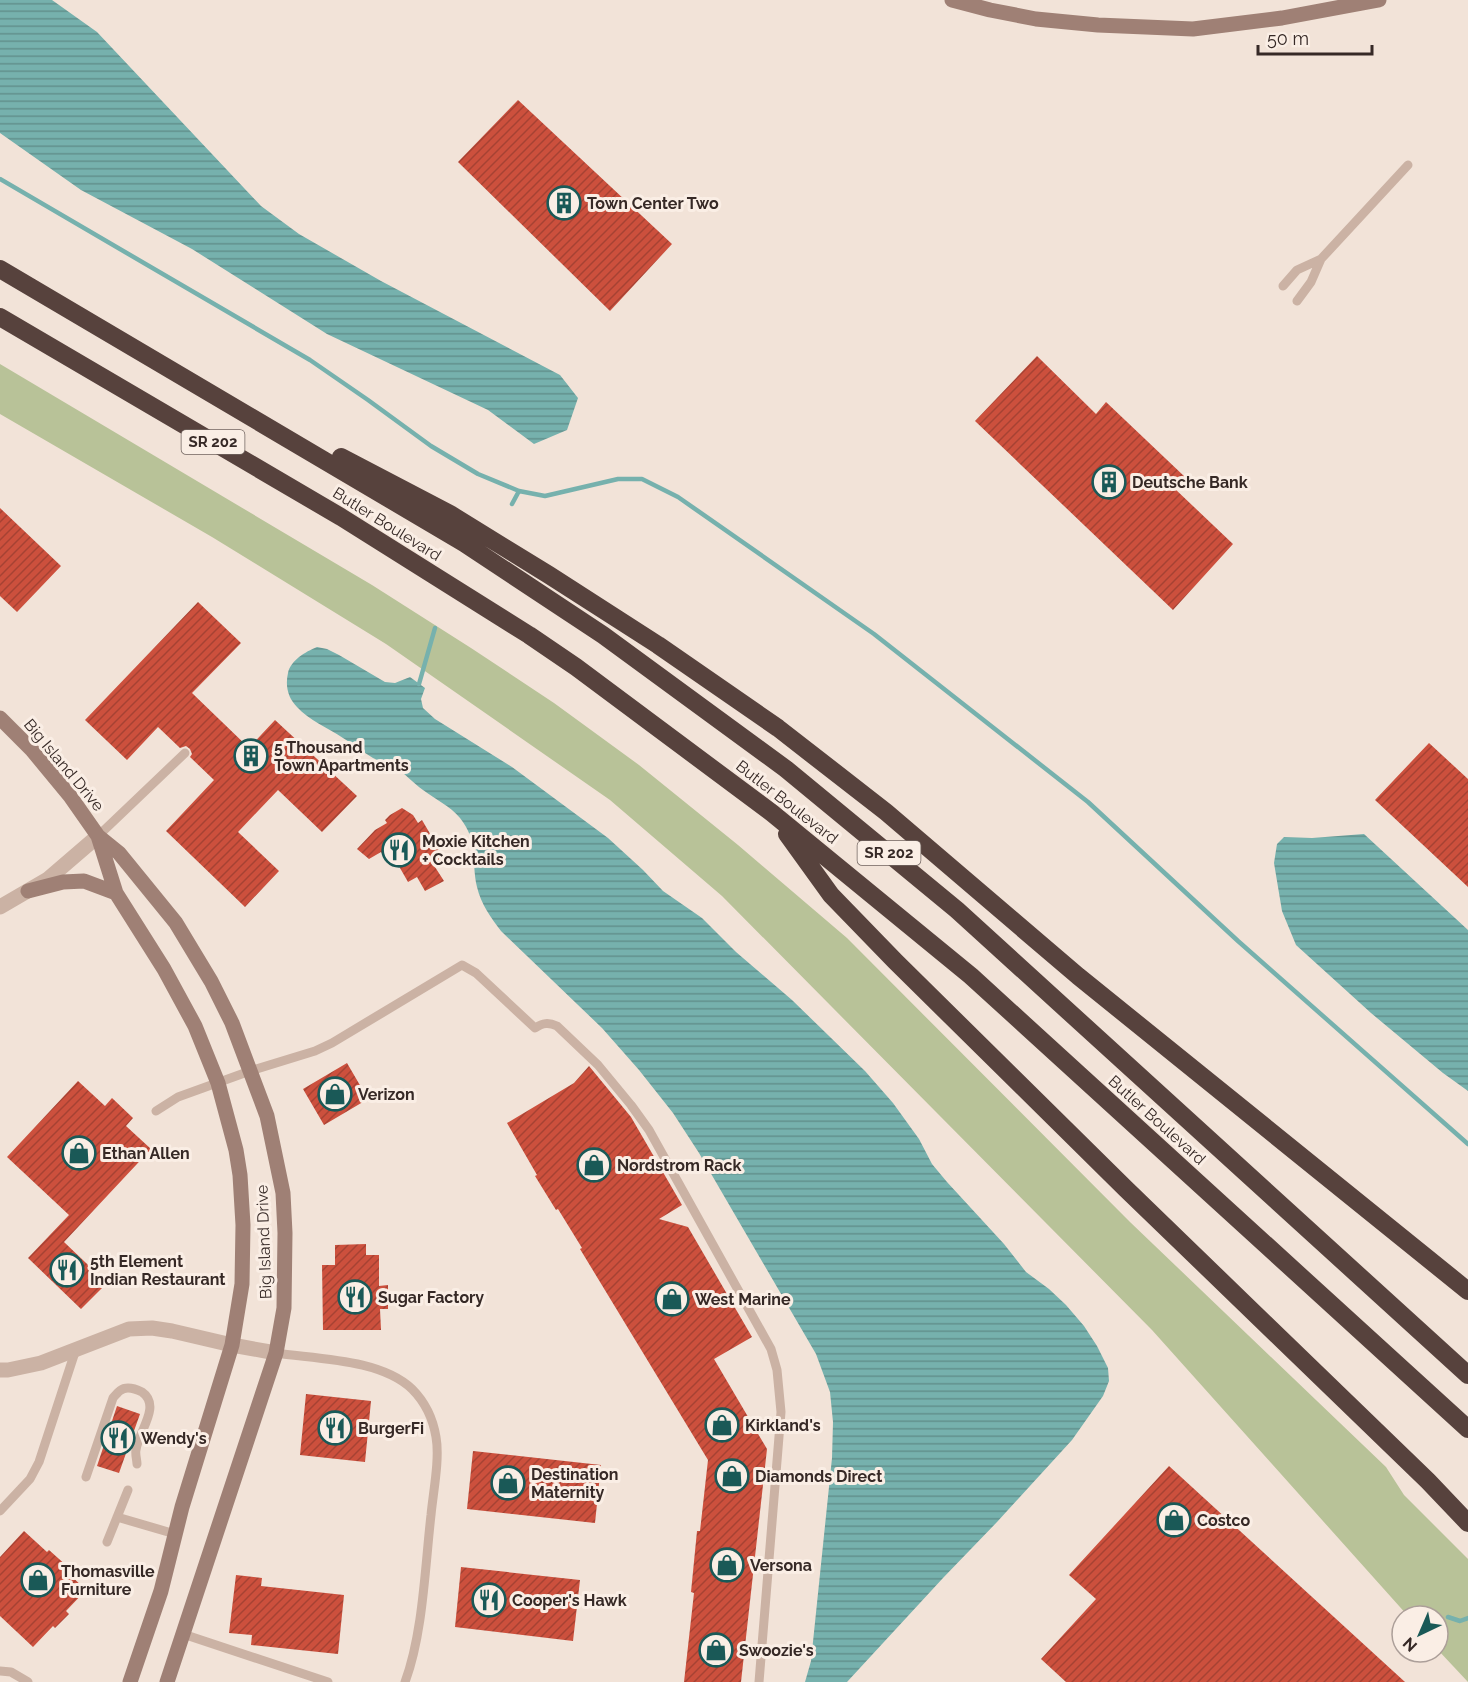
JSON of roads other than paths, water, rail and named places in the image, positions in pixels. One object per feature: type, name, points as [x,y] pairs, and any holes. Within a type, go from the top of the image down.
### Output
[{"type":"highway","name":"Butler Boulevard","points":[[0,269],[464,543],[621,648],[786,769],[889,852],[974,925],[1468,1375]]},
{"type":"highway","name":"Butler Boulevard","points":[[0,317],[340,517],[529,635],[576,667],[772,813],[971,976],[1468,1429]]},
{"type":"highway","points":[[246,414],[334,454],[450,514],[625,623],[739,701],[814,755],[886,812],[1078,976],[1468,1291]]},
{"type":"highway","points":[[772,813],[831,895],[895,961],[1428,1481],[1468,1523]]},
{"type":"street","points":[[952,0],[1036,19],[1098,25],[1193,29],[1282,18],[1379,0]]},
{"type":"street","name":"Big Island Drive","points":[[0,718],[32,750],[70,796],[98,836],[119,854],[176,923],[217,991],[232,1023],[267,1116],[283,1193],[284,1308],[276,1353],[167,1682]]},
{"type":"street","points":[[0,907],[48,879],[98,836]]},
{"type":"street","name":"Big Island Drive","points":[[98,836],[116,893],[164,969],[195,1026],[218,1083],[236,1149],[243,1225],[242,1284],[232,1345],[182,1507],[161,1591],[130,1682]]},
{"type":"street","points":[[28,891],[63,882],[84,881],[116,893]]},
{"type":"street","points":[[0,1370],[41,1363],[129,1329],[152,1328],[172,1331],[276,1353]]},
{"type":"lane","points":[[1297,301],[1311,282],[1321,259],[1408,165]]},
{"type":"lane","points":[[1283,285],[1297,270],[1321,259]]},
{"type":"lane","points":[[98,836],[185,753]]},
{"type":"lane","points":[[156,1112],[177,1096],[315,1051],[332,1043],[462,965],[476,973],[535,1028],[550,1023],[557,1026],[605,1073],[649,1130],[771,1349],[777,1370],[781,1412],[759,1682]]},
{"type":"lane","points":[[0,1511],[30,1479],[39,1462],[76,1349]]},
{"type":"lane","points":[[276,1353],[353,1364],[394,1376],[412,1389],[432,1419],[437,1440],[436,1470],[420,1617],[405,1682]]},
{"type":"lane","points":[[86,1477],[113,1398],[119,1390],[126,1387],[145,1394],[150,1402],[149,1413],[136,1450],[137,1464]]},
{"type":"lane","points":[[107,1542],[128,1490]]},
{"type":"lane","points":[[117,1517],[175,1534]]},
{"type":"lane","points":[[183,1634],[328,1682]]},
{"type":"lane","points":[[0,1671],[11,1672],[28,1682]]},
{"type":"water","points":[[0,0],[52,0],[97,32],[261,206],[299,234],[381,281],[560,375],[578,398],[567,430],[534,444],[488,410],[327,334],[192,249],[81,190],[0,133]]},
{"type":"water","points":[[317,647],[339,655],[385,682],[395,683],[410,677],[425,688],[421,699],[423,708],[435,719],[512,767],[608,838],[663,891],[702,918],[736,952],[792,1000],[865,1071],[893,1103],[919,1139],[932,1164],[947,1182],[1004,1244],[1026,1272],[1066,1305],[1097,1346],[1108,1368],[1109,1381],[1103,1396],[1072,1440],[847,1682],[805,1682],[811,1661],[832,1458],[833,1422],[830,1392],[816,1354],[699,1153],[673,1113],[602,1028],[501,931],[490,916],[477,887],[470,835],[460,818],[398,769],[369,756],[307,716],[289,696],[287,678],[292,664],[299,657]]},
{"type":"water","points":[[1364,834],[1468,930],[1468,1091],[1371,1013],[1296,945],[1282,911],[1274,863],[1277,844],[1284,837],[1312,838]]},
{"type":"waterway","points":[[0,179],[310,360],[431,446],[478,474],[519,491],[545,496],[618,479],[642,479],[678,497],[874,634],[1088,802],[1238,941],[1468,1144]]},
{"type":"waterway","points":[[512,504],[519,491]]},
{"type":"waterway","points":[[419,684],[435,628]]},
{"type":"waterway","points":[[1450,1618],[1460,1621],[1468,1618]]},
{"type":"place","name":"Town Center Two","points":[[564,203]]},
{"type":"place","name":"Deutsche Bank","points":[[1109,482]]},
{"type":"place","name":"5 Thousand Town Apartments","points":[[251,756]]},
{"type":"place","name":"Moxie Kitchen + Cocktails","points":[[399,850]]},
{"type":"place","name":"Verizon","points":[[335,1094]]},
{"type":"place","name":"Ethan Allen","points":[[79,1153]]},
{"type":"place","name":"Nordstrom Rack","points":[[594,1165]]},
{"type":"place","name":"5th Element Indian Restaurant","points":[[67,1270]]},
{"type":"place","name":"Sugar Factory","points":[[355,1297]]},
{"type":"place","name":"West Marine","points":[[672,1299]]},
{"type":"place","name":"Kirkland's","points":[[722,1425]]},
{"type":"place","name":"BurgerFi","points":[[335,1428]]},
{"type":"place","name":"Wendy's","points":[[118,1438]]},
{"type":"place","name":"Diamonds Direct","points":[[732,1476]]},
{"type":"place","name":"Destination Maternity","points":[[508,1483]]},
{"type":"place","name":"Costco","points":[[1174,1520]]},
{"type":"place","name":"Versona","points":[[727,1565]]},
{"type":"place","name":"Thomasville Furniture","points":[[38,1580]]},
{"type":"place","name":"Cooper's Hawk","points":[[489,1600]]},
{"type":"place","name":"Swoozie's","points":[[716,1650]]}]
